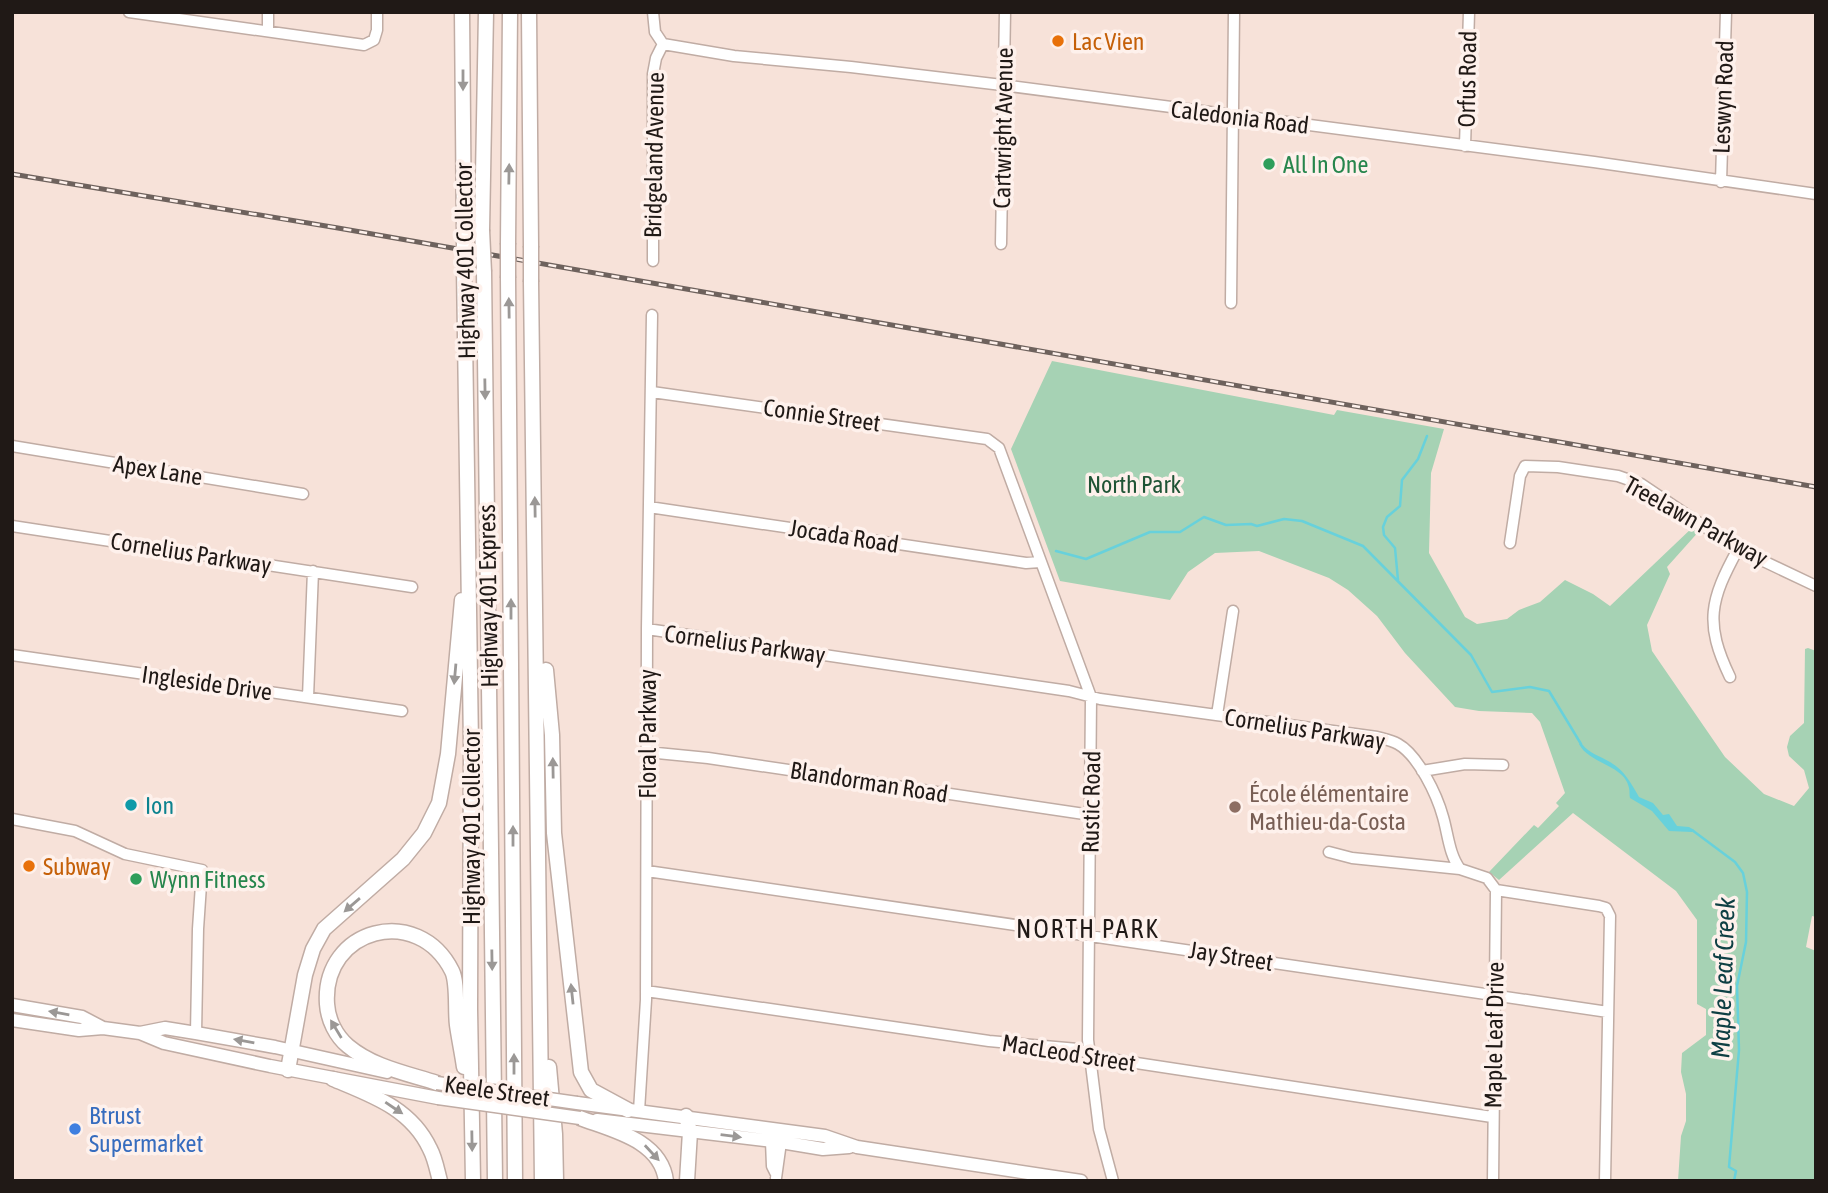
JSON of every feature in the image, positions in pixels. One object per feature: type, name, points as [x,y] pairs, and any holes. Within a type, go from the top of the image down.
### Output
[{"type":"highway","name":"Highway 401 Collector","points":[[462,12],[470,583],[473,1181]]},
{"type":"highway","name":"Highway 401 Express","points":[[485,12],[482,230],[495,1181]]},
{"type":"highway","name":"Highway 401 Express","points":[[510,12],[508,278],[515,1181]]},
{"type":"highway","points":[[529,12],[542,1181]]},
{"type":"highway","points":[[537,576],[552,735],[554,833],[581,1072],[591,1090],[634,1111]]},
{"type":"highway","points":[[288,1070],[309,962],[324,929],[403,859],[424,833],[439,803],[448,754],[462,600],[470,583]]},
{"type":"highway","points":[[437,1090],[377,1064],[347,1045],[335,1031],[327,1012],[329,973],[335,961],[365,936],[377,932],[402,932],[422,938],[439,954],[453,973],[457,1025],[472,1112]]},
{"type":"highway","points":[[541,964],[555,1134],[556,1181]]},
{"type":"highway","points":[[333,1079],[387,1102],[403,1113],[430,1149],[440,1181]]},
{"type":"highway","points":[[685,1116],[690,1132],[687,1181]]},
{"type":"highway","points":[[580,1118],[630,1137],[647,1147],[665,1170],[667,1181]]},
{"type":"main road","name":"Keele Street","points":[[12,1005],[82,1017],[103,1028]]},
{"type":"main road","name":"Keele Street","points":[[12,1020],[79,1030],[103,1028],[140,1033],[164,1043],[333,1079],[577,1103],[791,1130],[825,1136],[857,1147],[1081,1181]]},
{"type":"main road","name":"Keele Street","points":[[140,1033],[165,1028],[291,1051],[437,1090],[580,1118],[823,1149],[857,1147]]},
{"type":"street","points":[[129,12],[365,44],[374,40],[377,12]]},
{"type":"street","points":[[268,12],[268,31]]},
{"type":"street","name":"Bridgeland Avenue","points":[[653,12],[655,32],[663,44],[656,58],[653,74],[653,261]]},
{"type":"street","name":"Cartwright Avenue","points":[[1001,244],[1005,12]]},
{"type":"street","points":[[1231,303],[1234,12]]},
{"type":"street","name":"Orfus Road","points":[[1465,146],[1469,12]]},
{"type":"street","name":"Leswyn Road","points":[[1721,182],[1726,12]]},
{"type":"street","name":"Caledonia Road","points":[[663,44],[734,56],[851,66],[1594,162],[1816,194]]},
{"type":"street","name":"Floral Parkway","points":[[634,1111],[646,991],[647,629],[652,315]]},
{"type":"street","name":"Connie Street","points":[[652,392],[834,416],[991,441]]},
{"type":"street","name":"Rustic Road","points":[[991,441],[999,448],[1004,460],[1091,697],[1089,1052],[1100,1129],[1113,1181]]},
{"type":"street","name":"Apex Lane","points":[[12,446],[303,495]]},
{"type":"street","name":"Treelawn Parkway","points":[[1510,543],[1520,476],[1525,466],[1531,464],[1618,476],[1641,484],[1738,549],[1816,586]]},
{"type":"street","name":"Jocada Road","points":[[649,507],[1026,564],[1040,562]]},
{"type":"street","name":"Cornelius Parkway","points":[[12,526],[412,587]]},
{"type":"street","points":[[1730,677],[1715,640],[1713,613],[1721,581],[1738,549]]},
{"type":"street","points":[[308,697],[313,571]]},
{"type":"street","points":[[1217,715],[1233,611]]},
{"type":"street","name":"Cornelius Parkway","points":[[647,629],[1391,741],[1406,751],[1422,771],[1443,814],[1451,850],[1460,869]]},
{"type":"street","name":"Ingleside Drive","points":[[12,655],[402,711]]},
{"type":"street","name":"Blandorman Road","points":[[647,752],[708,758],[1091,815]]},
{"type":"street","points":[[1422,771],[1465,764],[1503,765]]},
{"type":"street","points":[[12,819],[75,831],[125,854],[202,870],[196,1033]]},
{"type":"street","points":[[1329,852],[1352,858],[1460,869],[1487,878],[1496,890],[1606,908],[1611,920],[1605,1181]]},
{"type":"street","name":"Jay Street","points":[[647,871],[1608,1012]]},
{"type":"street","name":"Maple Leaf Drive","points":[[1493,1181],[1496,890]]},
{"type":"street","name":"MacLeod Street","points":[[646,991],[989,1041],[1089,1052],[1097,1057],[1492,1117]]},
{"type":"street","points":[[776,1177],[772,1166],[776,1141],[791,1130]]},
{"type":"green space","name":"North Park","points":[[1052,361],[1334,415],[1337,410],[1444,429],[1431,473],[1429,553],[1465,617],[1477,624],[1507,619],[1519,610],[1540,602],[1565,580],[1610,606],[1694,526],[1701,529],[1667,567],[1670,574],[1647,625],[1652,651],[1725,757],[1764,794],[1794,806],[1809,788],[1804,770],[1789,756],[1787,747],[1790,736],[1804,723],[1805,649],[1816,651],[1816,917],[1812,916],[1806,947],[1816,951],[1816,1181],[1678,1181],[1681,1136],[1686,1121],[1686,1094],[1681,1072],[1682,1053],[1706,1035],[1706,1009],[1697,1004],[1697,920],[1676,891],[1573,813],[1499,880],[1489,872],[1534,825],[1538,828],[1559,806],[1556,803],[1565,793],[1540,722],[1532,713],[1479,711],[1455,707],[1405,653],[1377,616],[1348,590],[1329,578],[1259,551],[1215,553],[1188,572],[1170,600],[1060,581],[1011,449]]},
{"type":"water","points":[[1579,744],[1620,769],[1639,797],[1653,803],[1663,815],[1669,814],[1677,826],[1694,830],[1669,831],[1652,811],[1630,798],[1626,780],[1621,774],[1590,756]]},
{"type":"waterway","points":[[1398,580],[1395,548],[1384,535],[1383,527],[1387,517],[1400,506],[1402,480],[1418,459],[1427,436]]},
{"type":"waterway","points":[[1056,551],[1086,559],[1150,532],[1180,532],[1204,517],[1226,525],[1257,526],[1284,519],[1302,521],[1363,546],[1471,655],[1492,692],[1530,687],[1549,691],[1581,744]]},
{"type":"waterway","name":"Maple Leaf Creek","points":[[1692,830],[1735,862],[1743,873],[1747,892],[1746,942],[1737,986],[1739,1050],[1729,1167],[1736,1171],[1734,1181]]},
{"type":"railway","points":[[12,174],[338,228],[1816,487]]},
{"type":"place","name":"Lac Vien","points":[[1058,41]]},
{"type":"place","name":"All In One","points":[[1269,164]]},
{"type":"place","name":"Ion","points":[[131,805]]},
{"type":"place","name":"École élémentaire Mathieu-da-Costa","points":[[1235,807]]},
{"type":"place","name":"Subway","points":[[29,866]]},
{"type":"place","name":"Wynn Fitness","points":[[136,879]]},
{"type":"place","name":"Btrust Supermarket","points":[[75,1129]]},
{"type":"district","name":"NORTH PARK","points":[[1088,929]]}]
